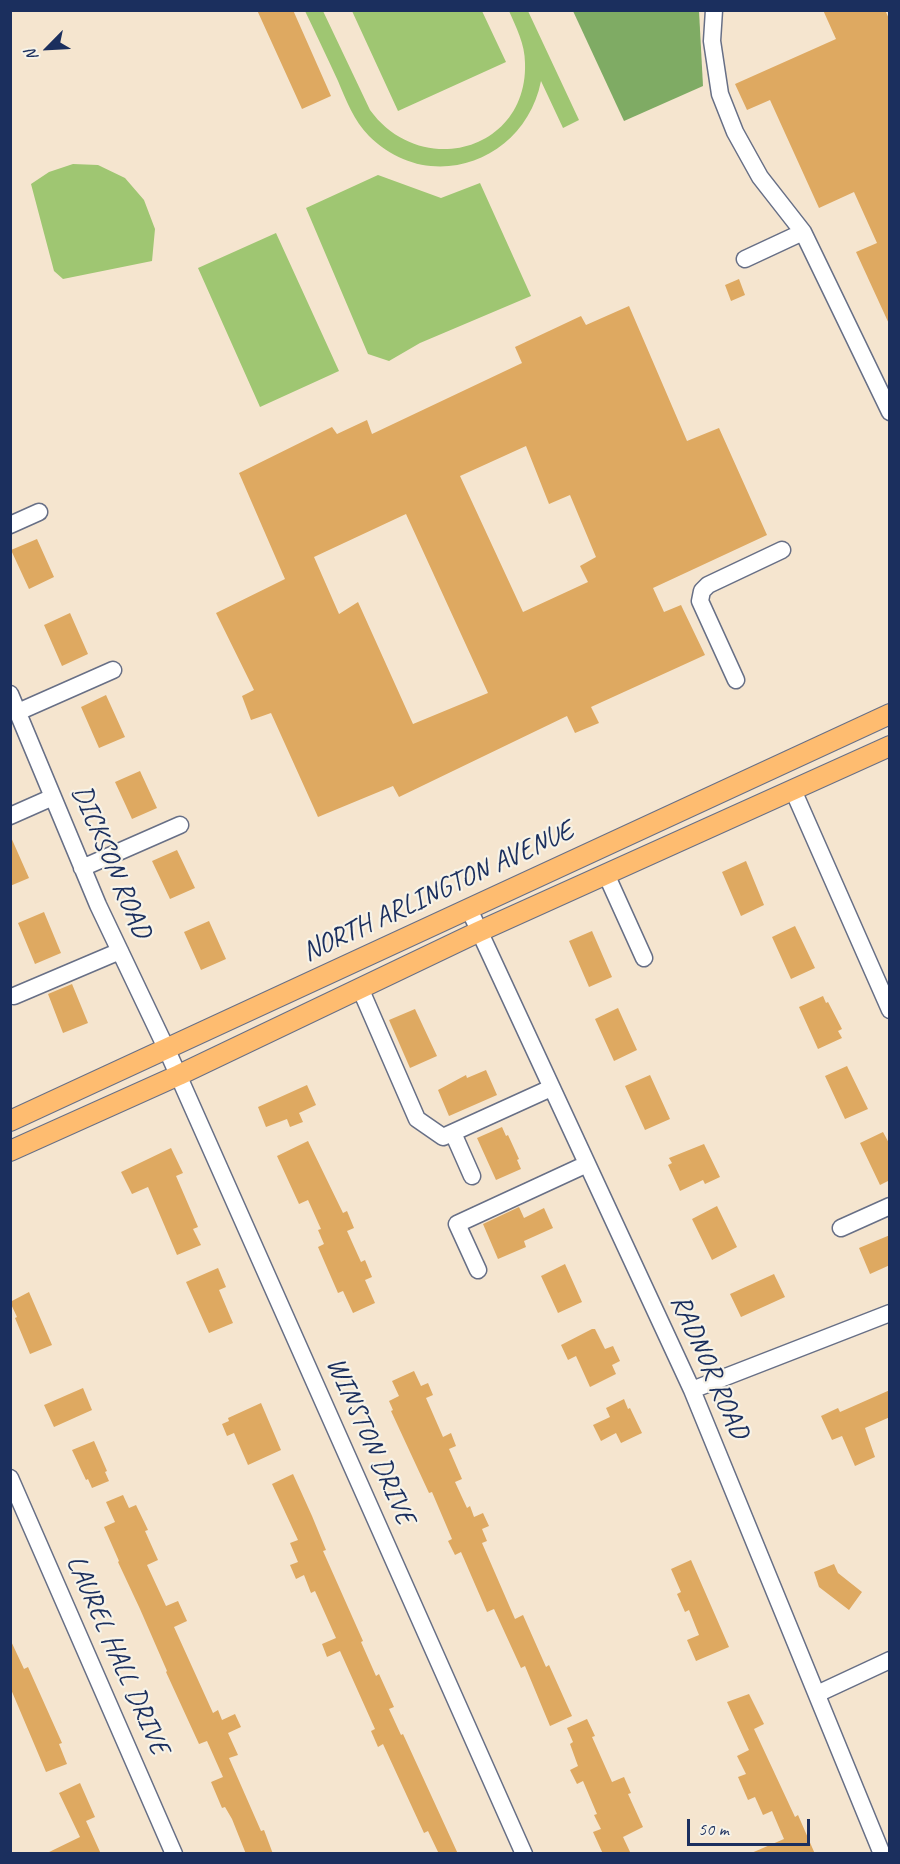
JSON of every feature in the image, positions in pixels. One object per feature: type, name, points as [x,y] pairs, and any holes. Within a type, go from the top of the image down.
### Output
[{"type":"main road","name":"NORTH ARLINGTON AVENUE","points":[[10,1121],[890,714]]},
{"type":"main road","name":"NORTH ARLINGTON AVENUE","points":[[10,1150],[178,1075],[478,932],[890,746]]},
{"type":"street","points":[[714,10],[712,41],[720,94],[735,132],[760,177],[802,232],[890,412]]},
{"type":"street","points":[[745,259],[802,232]]},
{"type":"street","points":[[10,525],[39,512]]},
{"type":"street","points":[[736,680],[700,601],[702,591],[708,585],[782,550]]},
{"type":"street","points":[[18,712],[113,670]]},
{"type":"street","name":"DICKSON ROAD","points":[[10,694],[82,868],[167,1050]]},
{"type":"street","points":[[793,790],[890,1010]]},
{"type":"street","points":[[10,816],[53,797]]},
{"type":"street","points":[[82,868],[180,825]]},
{"type":"street","points":[[606,874],[644,958]]},
{"type":"street","name":"RADNOR ROAD","points":[[469,909],[692,1390],[882,1854]]},
{"type":"street","points":[[14,996],[120,951]]},
{"type":"street","points":[[360,988],[417,1119],[443,1137],[551,1088]]},
{"type":"street","name":"WINSTON DRIVE","points":[[167,1050],[524,1854]]},
{"type":"street","points":[[453,1133],[472,1176]]},
{"type":"street","points":[[478,1270],[457,1224],[587,1164]]},
{"type":"street","points":[[841,1228],[890,1206]]},
{"type":"street","points":[[692,1390],[890,1313]]},
{"type":"street","name":"LAUREL HALL DRIVE","points":[[10,1478],[174,1854]]},
{"type":"street","points":[[817,1694],[890,1660]]},
{"type":"green space","points":[[305,11],[323,11],[370,110],[391,132],[416,145],[442,149],[468,146],[491,135],[509,117],[521,93],[525,56],[522,42],[509,11],[528,11],[579,120],[563,128],[541,81],[531,109],[516,132],[495,150],[472,161],[446,166],[419,164],[393,154],[369,136],[355,117]]},
{"type":"green space","points":[[352,11],[482,11],[506,62],[398,111]]},
{"type":"green space","points":[[573,11],[699,11],[703,86],[624,121]]},
{"type":"green space","points":[[73,164],[98,165],[125,178],[144,200],[155,229],[152,261],[63,279],[54,271],[31,184],[49,172]]},
{"type":"green space","points":[[378,175],[441,198],[480,183],[531,296],[420,343],[389,361],[368,354],[306,208]]},
{"type":"green space","points":[[276,233],[339,371],[260,407],[198,268]]},
{"type":"building","points":[[257,10],[293,10],[331,96],[302,109]]},
{"type":"building","points":[[823,10],[885,10],[890,21],[890,326],[856,252],[877,243],[854,192],[819,208],[770,100],[747,110],[735,84],[836,39]]},
{"type":"building","points":[[739,279],[745,295],[731,301],[725,285]]},
{"type":"building","points":[[629,306],[687,441],[719,428],[767,535],[653,588],[664,612],[681,605],[705,655],[591,707],[599,723],[575,733],[567,716],[399,797],[393,786],[318,817],[271,713],[251,720],[242,696],[254,690],[216,613],[285,579],[239,473],[332,427],[337,434],[367,420],[372,434],[522,363],[515,347],[581,316],[586,325]],"holes":[[[526,446],[549,504],[570,495],[596,557],[580,566],[588,582],[523,612],[460,476]],[[406,514],[488,693],[413,724],[358,602],[339,614],[314,557]]]},
{"type":"building","points":[[37,539],[54,577],[29,589],[11,550]]},
{"type":"building","points":[[70,613],[88,654],[62,666],[44,625]]},
{"type":"building","points":[[106,695],[125,737],[99,748],[81,707]]},
{"type":"building","points":[[140,771],[157,808],[132,819],[115,782]]},
{"type":"building","points":[[10,835],[29,878],[10,886]]},
{"type":"building","points":[[177,850],[195,888],[170,899],[152,861]]},
{"type":"building","points":[[746,861],[764,905],[741,916],[722,872]]},
{"type":"building","points":[[44,912],[61,953],[35,964],[18,923]]},
{"type":"building","points":[[209,921],[226,959],[201,970],[184,932]]},
{"type":"building","points":[[795,926],[815,968],[791,979],[772,937]]},
{"type":"building","points":[[592,931],[612,977],[589,987],[569,941]]},
{"type":"building","points":[[72,984],[88,1023],[63,1033],[48,994]]},
{"type":"building","points":[[823,996],[842,1029],[838,1031],[842,1038],[818,1049],[799,1007]]},
{"type":"building","points":[[618,1008],[637,1050],[614,1061],[595,1019]]},
{"type":"building","points":[[415,1009],[437,1056],[410,1068],[389,1020]]},
{"type":"building","points":[[847,1066],[868,1109],[845,1119],[825,1076]]},
{"type":"building","points":[[486,1070],[497,1095],[449,1116],[438,1090],[466,1075],[467,1078]]},
{"type":"building","points":[[650,1075],[670,1119],[645,1130],[625,1086]]},
{"type":"building","points":[[307,1085],[316,1105],[299,1113],[303,1122],[290,1127],[287,1119],[266,1127],[258,1107]]},
{"type":"building","points":[[502,1127],[519,1159],[517,1160],[521,1169],[496,1180],[477,1138]]},
{"type":"building","points":[[883,1132],[890,1145],[890,1180],[880,1185],[860,1143]]},
{"type":"building","points":[[308,1141],[343,1213],[347,1211],[354,1228],[347,1231],[361,1262],[365,1260],[372,1277],[365,1280],[375,1303],[353,1313],[343,1291],[338,1293],[318,1247],[324,1244],[318,1230],[321,1229],[308,1200],[299,1204],[277,1156]]},
{"type":"building","points":[[704,1144],[720,1177],[705,1184],[703,1180],[680,1191],[668,1165],[672,1163],[669,1158]]},
{"type":"building","points":[[171,1148],[183,1173],[176,1176],[198,1227],[193,1229],[201,1245],[177,1255],[148,1187],[132,1194],[121,1172]]},
{"type":"building","points":[[717,1206],[737,1247],[712,1260],[692,1219]]},
{"type":"building","points":[[519,1207],[524,1218],[544,1208],[553,1228],[524,1241],[526,1247],[498,1259],[483,1224]]},
{"type":"building","points":[[890,1235],[890,1265],[870,1274],[859,1248]]},
{"type":"building","points":[[565,1264],[582,1302],[558,1313],[541,1276]]},
{"type":"building","points":[[218,1268],[226,1287],[219,1290],[233,1323],[209,1333],[186,1282]]},
{"type":"building","points":[[774,1274],[785,1297],[741,1317],[730,1294]]},
{"type":"building","points":[[29,1292],[52,1345],[30,1354],[10,1302]]},
{"type":"building","points":[[595,1329],[605,1349],[613,1346],[620,1361],[612,1365],[616,1374],[590,1387],[576,1356],[568,1360],[561,1345]]},
{"type":"building","points":[[414,1371],[421,1386],[428,1383],[433,1395],[426,1398],[443,1437],[451,1433],[456,1446],[449,1449],[462,1479],[455,1482],[467,1508],[470,1506],[474,1517],[483,1513],[489,1526],[482,1529],[487,1541],[482,1543],[515,1619],[523,1615],[546,1667],[549,1665],[572,1716],[550,1726],[525,1666],[521,1668],[494,1609],[487,1612],[461,1552],[455,1555],[448,1541],[452,1539],[432,1492],[429,1493],[391,1411],[393,1410],[389,1401],[399,1396],[392,1381]]},
{"type":"building","points":[[83,1388],[92,1410],[54,1427],[44,1405]]},
{"type":"building","points":[[890,1390],[890,1417],[865,1428],[875,1457],[855,1466],[842,1436],[832,1440],[821,1416],[838,1408],[840,1412]]},
{"type":"building","points":[[624,1399],[642,1433],[621,1443],[616,1433],[601,1441],[593,1425],[610,1417],[606,1408]]},
{"type":"building","points":[[261,1403],[281,1450],[248,1465],[234,1433],[227,1436],[222,1424],[229,1421],[228,1418]]},
{"type":"building","points":[[94,1441],[109,1481],[92,1488],[72,1450]]},
{"type":"building","points":[[293,1474],[326,1550],[323,1551],[363,1641],[361,1642],[376,1676],[379,1674],[394,1707],[389,1709],[401,1735],[403,1734],[458,1854],[439,1854],[428,1831],[424,1833],[383,1744],[378,1747],[371,1731],[375,1729],[340,1651],[327,1657],[322,1644],[336,1638],[315,1591],[311,1593],[304,1575],[296,1579],[290,1565],[298,1562],[290,1543],[298,1540],[272,1484]]},
{"type":"building","points":[[123,1495],[129,1508],[136,1505],[148,1530],[145,1531],[158,1560],[147,1565],[166,1606],[178,1601],[187,1621],[174,1627],[213,1713],[218,1710],[222,1720],[235,1714],[241,1727],[228,1733],[238,1755],[229,1758],[261,1831],[264,1830],[273,1854],[246,1854],[232,1819],[225,1807],[222,1808],[211,1782],[223,1777],[207,1741],[199,1744],[118,1562],[104,1527],[115,1522],[106,1502]]},
{"type":"building","points":[[691,1560],[729,1647],[696,1661],[687,1640],[699,1635],[689,1610],[685,1612],[677,1594],[681,1592],[671,1569]]},
{"type":"building","points":[[834,1564],[838,1573],[862,1592],[849,1610],[819,1587],[814,1572]]},
{"type":"building","points":[[10,1639],[24,1669],[28,1667],[62,1743],[59,1744],[67,1764],[46,1772],[10,1687]]},
{"type":"building","points":[[749,1694],[764,1724],[754,1729],[795,1817],[798,1815],[815,1854],[749,1854],[784,1839],[772,1811],[763,1815],[755,1797],[748,1800],[738,1777],[746,1774],[737,1756],[749,1750],[727,1702]]},
{"type":"building","points":[[587,1719],[595,1736],[592,1737],[612,1782],[624,1777],[631,1793],[628,1794],[643,1827],[623,1837],[631,1854],[603,1854],[593,1832],[601,1829],[594,1815],[597,1814],[583,1781],[577,1784],[570,1770],[578,1766],[570,1744],[573,1742],[567,1728]]},
{"type":"building","points":[[80,1783],[95,1817],[86,1821],[101,1854],[45,1854],[80,1837],[59,1793]]}]
